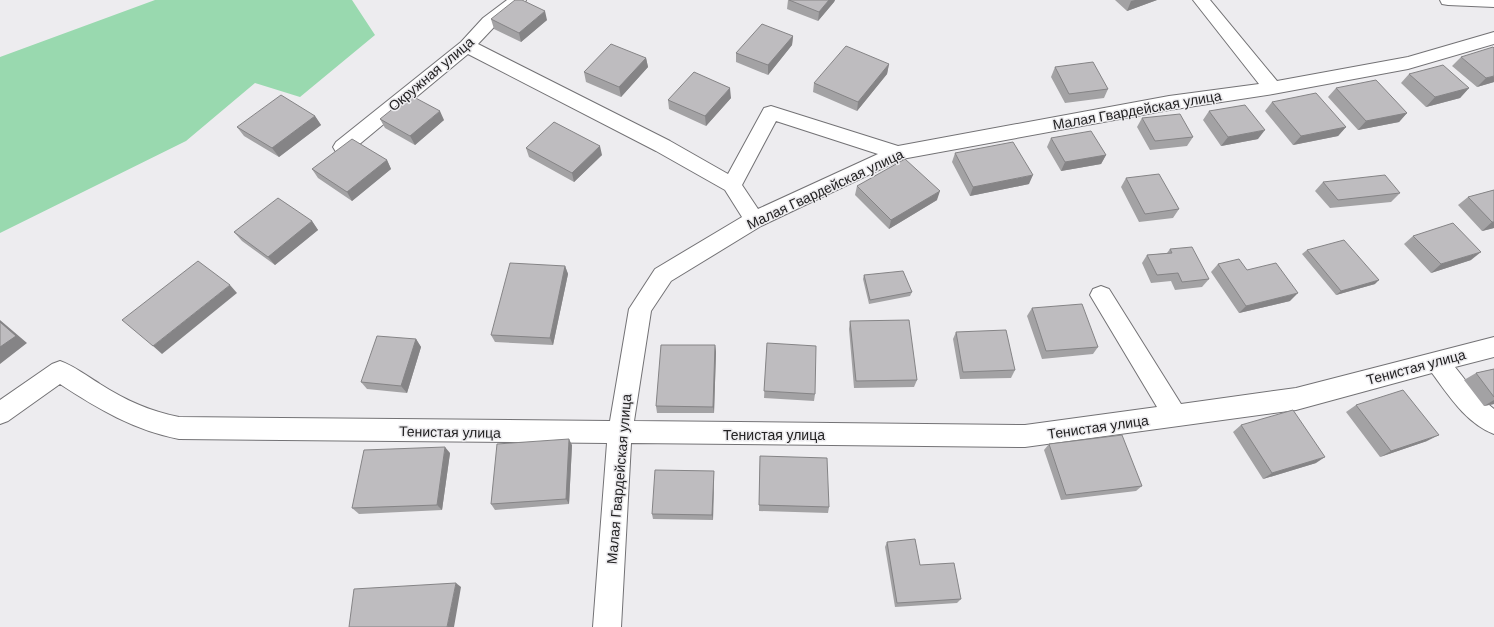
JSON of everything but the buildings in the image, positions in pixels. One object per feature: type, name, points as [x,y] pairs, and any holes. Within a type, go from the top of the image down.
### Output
[{"type":"street","name":"Окружная улица","points":[[343,147],[467,46],[489,22],[518,0]]},
{"type":"street","points":[[1201,0],[1273,88]]},
{"type":"street","points":[[1448,0],[1494,2]]},
{"type":"street","name":"Малая Гвардейская улица","points":[[607,627],[620,434],[640,308],[663,275],[754,220],[898,153],[1169,103],[1273,88],[1408,63],[1494,38]]},
{"type":"street","points":[[467,46],[663,146],[732,185],[754,220]]},
{"type":"street","points":[[732,185],[771,113],[898,153]]},
{"type":"street","points":[[1101,295],[1175,416]]},
{"type":"street","name":"Тенистая улица","points":[[0,413],[60,371],[119,409],[151,423],[179,428],[620,434],[1025,436],[1296,399],[1494,347]]},
{"type":"street","points":[[1437,362],[1468,403],[1494,424]]},
{"type":"green space","points":[[155,0],[352,0],[375,35],[300,97],[255,83],[186,141],[0,233],[0,57]]}]
